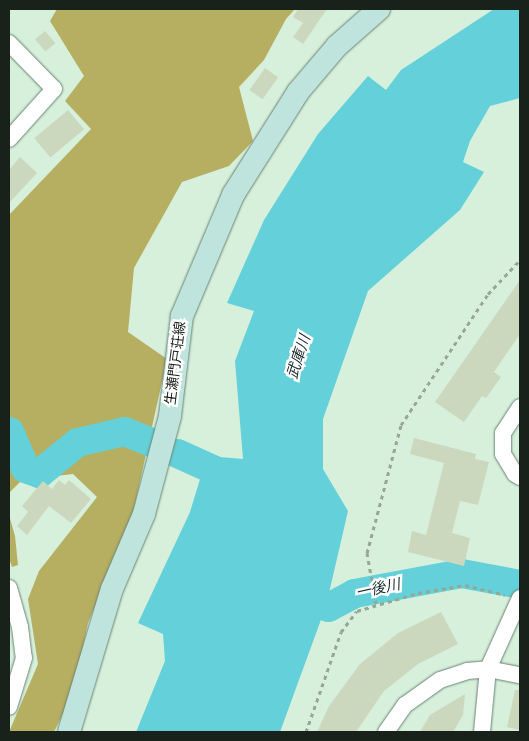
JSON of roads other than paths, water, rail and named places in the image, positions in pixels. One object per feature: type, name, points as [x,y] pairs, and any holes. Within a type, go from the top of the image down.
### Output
[{"type":"main road","name":"生瀬門戸荘線","points":[[69,732],[112,589],[144,514],[170,416],[182,316],[233,195],[298,92],[337,46],[379,9]]},
{"type":"street","points":[[9,43],[54,89],[9,139]]},
{"type":"street","points":[[520,408],[503,433],[503,454],[515,474],[520,478]]},
{"type":"street","points":[[9,588],[20,627],[24,658],[9,707]]},
{"type":"street","points":[[482,732],[488,669],[520,598]]},
{"type":"street","points":[[386,732],[405,705],[423,690],[440,680],[467,671],[488,669],[520,675]]},
{"type":"water","name":"武庫川","points":[[494,9],[520,9],[520,98],[490,106],[470,141],[463,162],[484,172],[460,210],[368,291],[323,419],[323,469],[348,511],[326,606],[280,732],[136,732],[165,661],[163,634],[138,623],[190,512],[207,456],[243,459],[235,361],[254,311],[227,303],[264,220],[318,134],[368,76],[386,90],[401,70]]},
{"type":"waterway","points":[[9,431],[25,468],[39,473],[77,442],[124,431],[154,443]]},
{"type":"waterway","points":[[177,453],[239,481]]},
{"type":"waterway","name":"一後川","points":[[291,589],[328,607],[354,593],[461,573],[520,584]]}]
